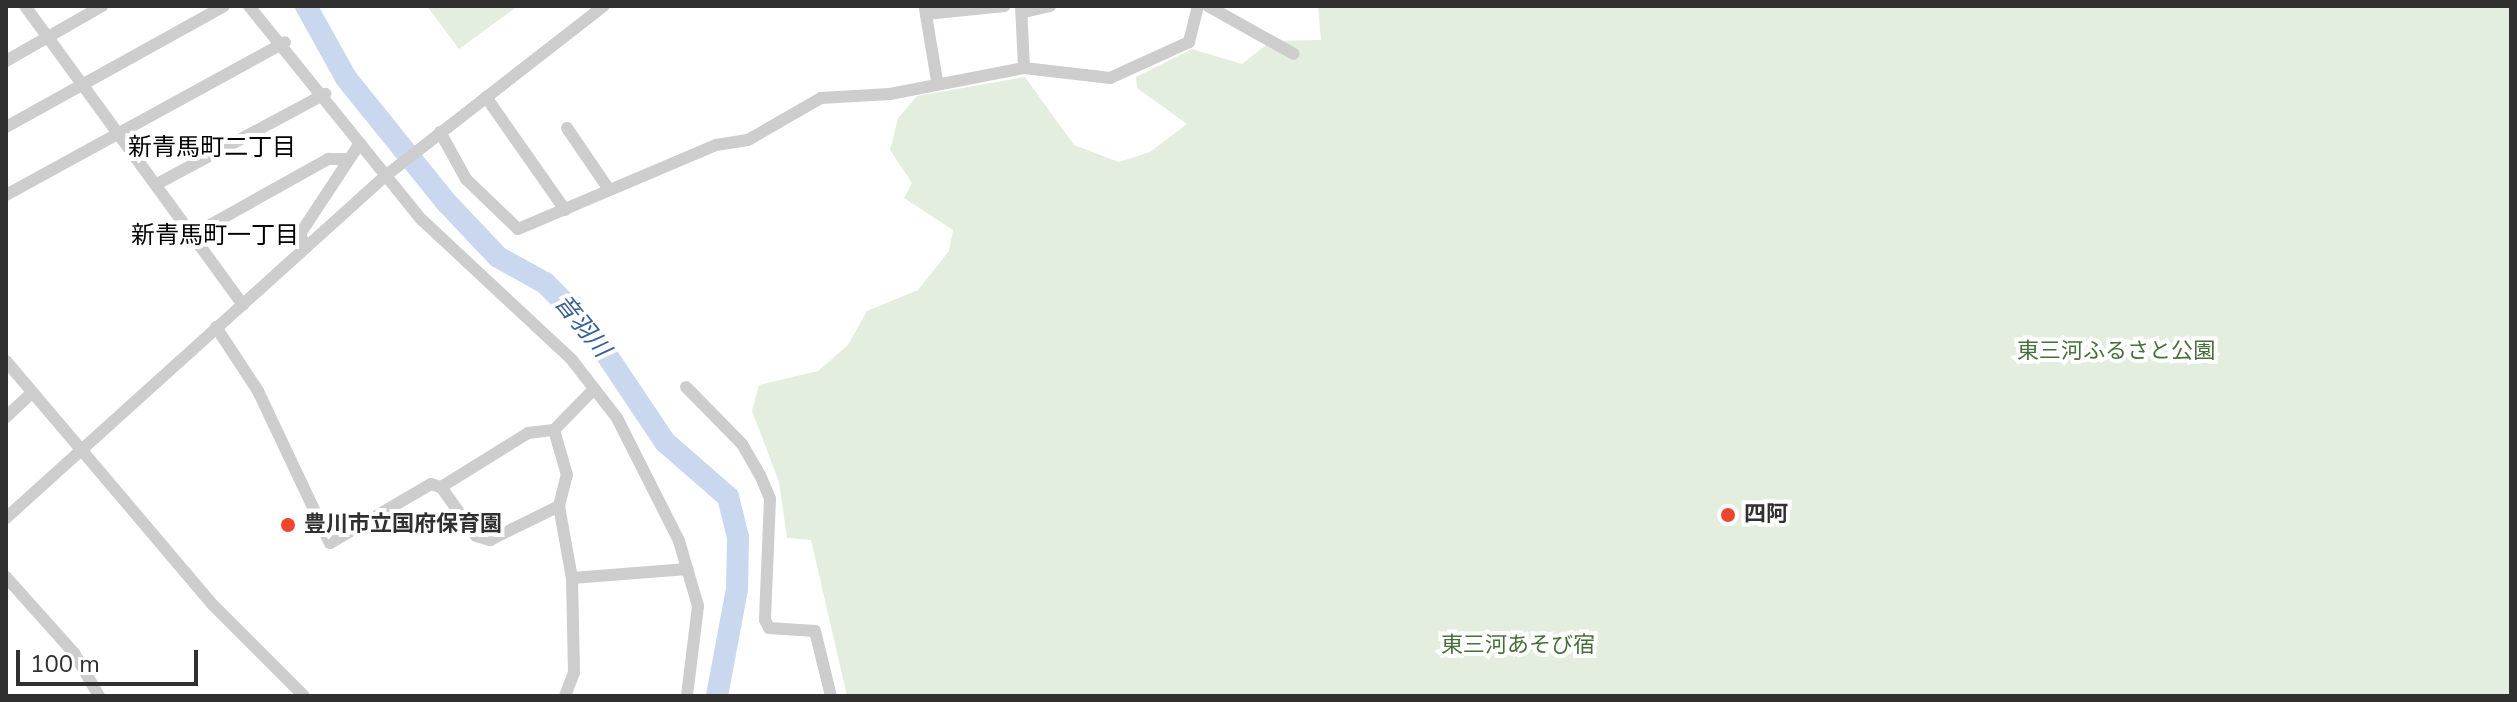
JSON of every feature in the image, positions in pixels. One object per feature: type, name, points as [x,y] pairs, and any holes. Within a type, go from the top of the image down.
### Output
[{"type":"street","points":[[25,6],[243,305]]},
{"type":"street","points":[[6,61],[102,6]]},
{"type":"street","points":[[6,127],[224,6]]},
{"type":"street","points":[[249,6],[285,42],[384,177],[594,389],[617,418],[688,569],[698,606],[687,696]]},
{"type":"street","points":[[6,518],[384,177],[604,6]]},
{"type":"street","points":[[937,81],[926,10],[1005,6]]},
{"type":"street","points":[[1024,68],[1023,9],[1050,6]]},
{"type":"street","points":[[438,133],[466,179],[518,229],[608,188],[716,145],[748,140],[821,98],[890,94],[937,81],[1024,68],[1110,78],[1189,42],[1198,6]]},
{"type":"street","points":[[1208,6],[1294,54]]},
{"type":"street","points":[[6,195],[285,42]]},
{"type":"street","points":[[157,184],[325,94]]},
{"type":"street","points":[[486,97],[565,210]]},
{"type":"street","points":[[567,128],[608,188]]},
{"type":"street","points":[[305,246],[300,234],[345,159],[360,143]]},
{"type":"street","points":[[194,234],[328,159],[345,159]]},
{"type":"street","points":[[216,327],[258,391],[330,543],[431,484],[441,487],[476,536],[490,540],[559,506]]},
{"type":"street","points":[[6,361],[77,453],[304,696]]},
{"type":"street","points":[[686,387],[742,444],[760,475],[770,499],[765,620],[769,628],[815,631],[831,696]]},
{"type":"street","points":[[441,487],[528,433],[554,430],[594,389]]},
{"type":"street","points":[[6,417],[32,393]]},
{"type":"street","points":[[554,430],[567,475],[559,506],[572,578],[574,673],[565,696]]},
{"type":"street","points":[[572,578],[688,569]]},
{"type":"street","points":[[6,577],[74,653],[99,696]]},
{"type":"green space","points":[[427,6],[518,6],[459,49]]},
{"type":"green space","points":[[1318,6],[2511,6],[2511,696],[847,696],[811,540],[787,538],[779,482],[752,411],[759,385],[818,371],[848,345],[867,311],[918,290],[949,251],[953,230],[904,198],[912,183],[890,150],[898,118],[917,96],[1025,77],[1074,145],[1119,162],[1150,152],[1187,124],[1137,88],[1136,77],[1192,49],[1242,64],[1271,41],[1321,40]]},
{"type":"waterway","name":"音羽川","points":[[306,6],[346,78],[447,203],[498,257],[545,283],[586,324],[665,442],[728,497],[738,537],[737,589],[717,696]]},
{"type":"place","name":"四阿","points":[[1728,515]]},
{"type":"place","name":"豊川市立国府保育園","points":[[288,525]]},
{"type":"district","name":"新青馬町二丁目","points":[[212,148]]},
{"type":"district","name":"新青馬町一丁目","points":[[215,236]]},
{"type":"park label","name":"東三河ふるさと公園","points":[[2116,352]]},
{"type":"park label","name":"東三河あそび宿","points":[[1518,646]]}]
